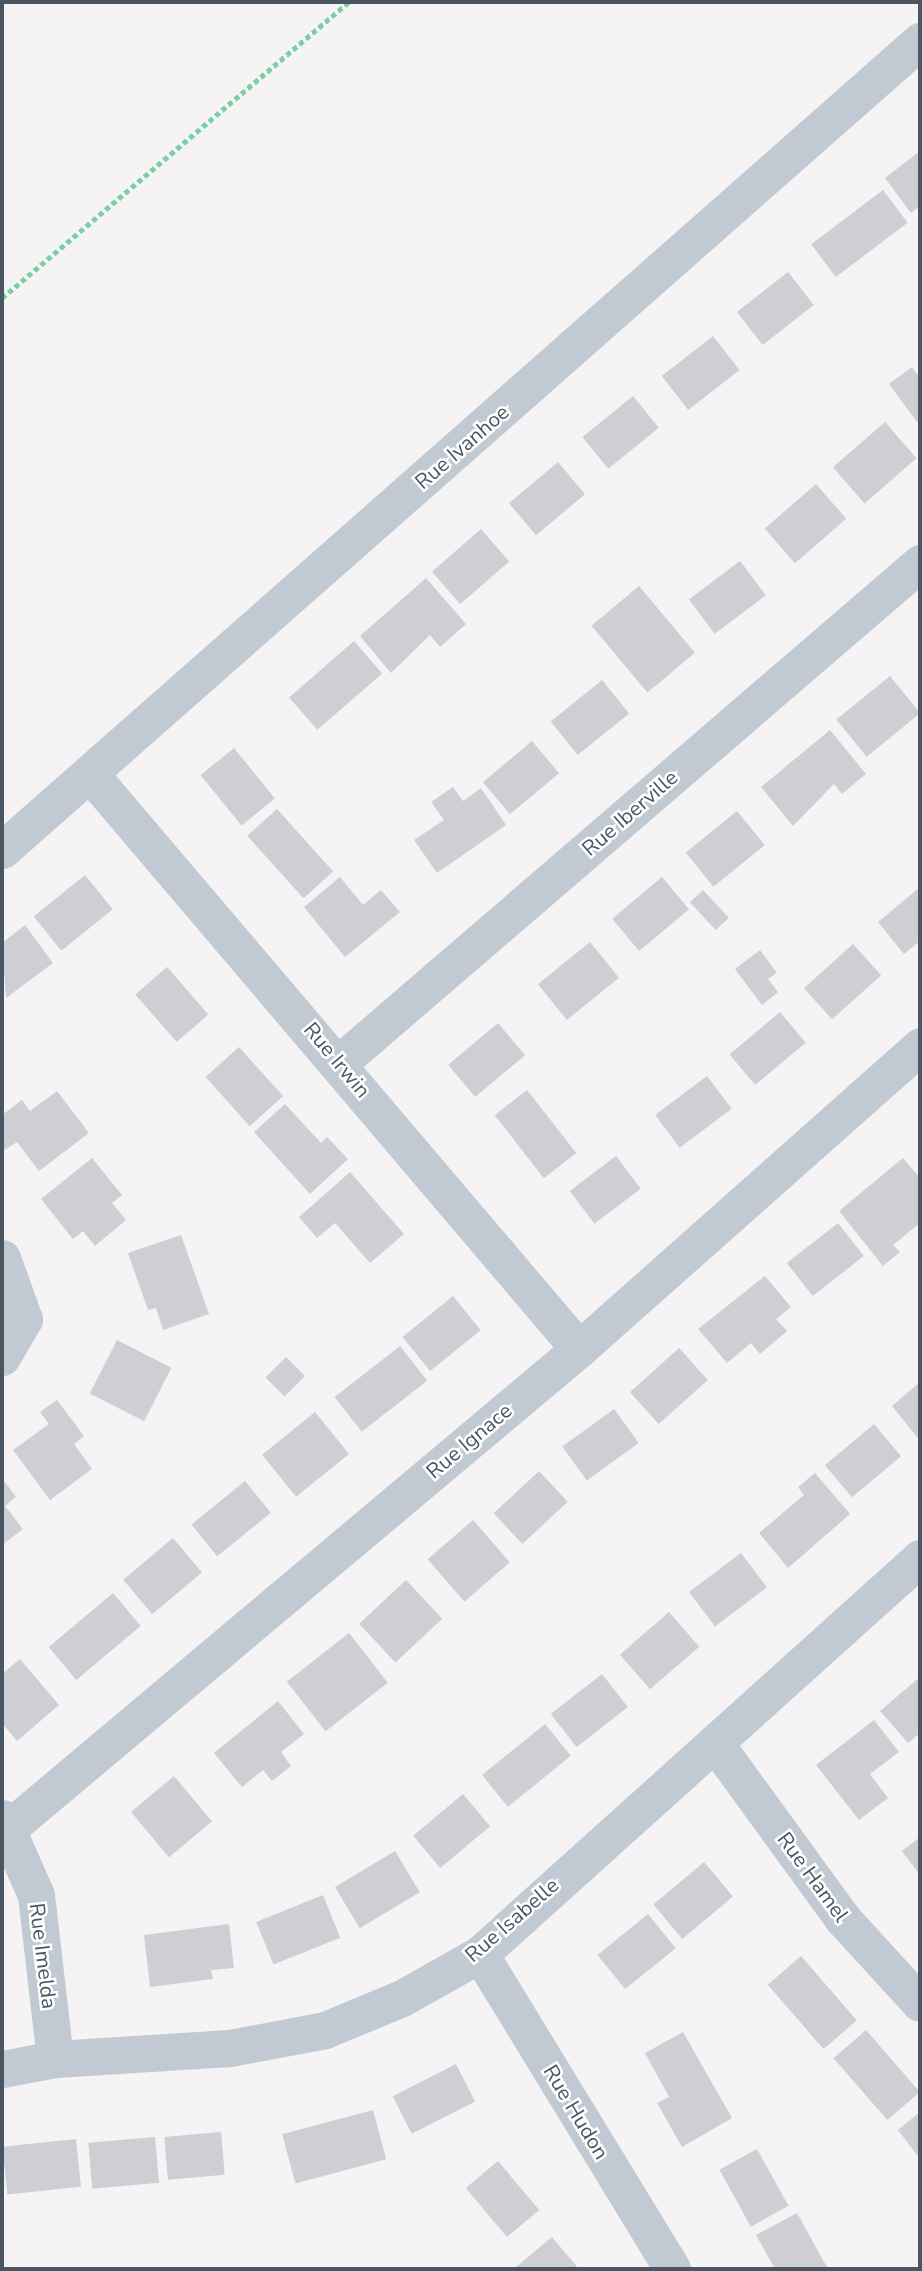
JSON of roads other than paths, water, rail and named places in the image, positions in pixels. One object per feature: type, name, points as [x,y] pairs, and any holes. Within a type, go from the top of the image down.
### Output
[{"type":"street","name":"Rue Ivanhoe","points":[[2,850],[91,775],[920,41]]},
{"type":"street","name":"Rue Iberville","points":[[339,1063],[920,563]]},
{"type":"street","name":"Rue Irwin","points":[[91,775],[339,1063],[579,1349]]},
{"type":"street","name":"Rue Ignace","points":[[6,1823],[579,1349],[920,1046]]},
{"type":"street","points":[[2,1258],[24,1319],[2,1357]]},
{"type":"street","name":"Rue Isabelle","points":[[2,2070],[55,2059],[230,2048],[325,2030],[402,1998],[480,1954],[920,1558]]},
{"type":"street","name":"Rue Hamel","points":[[715,1743],[842,1918],[920,2003]]},
{"type":"street","name":"Rue Imelda","points":[[6,1823],[36,1895],[55,2059]]},
{"type":"street","name":"Rue Hudon","points":[[480,1954],[673,2269]]}]
